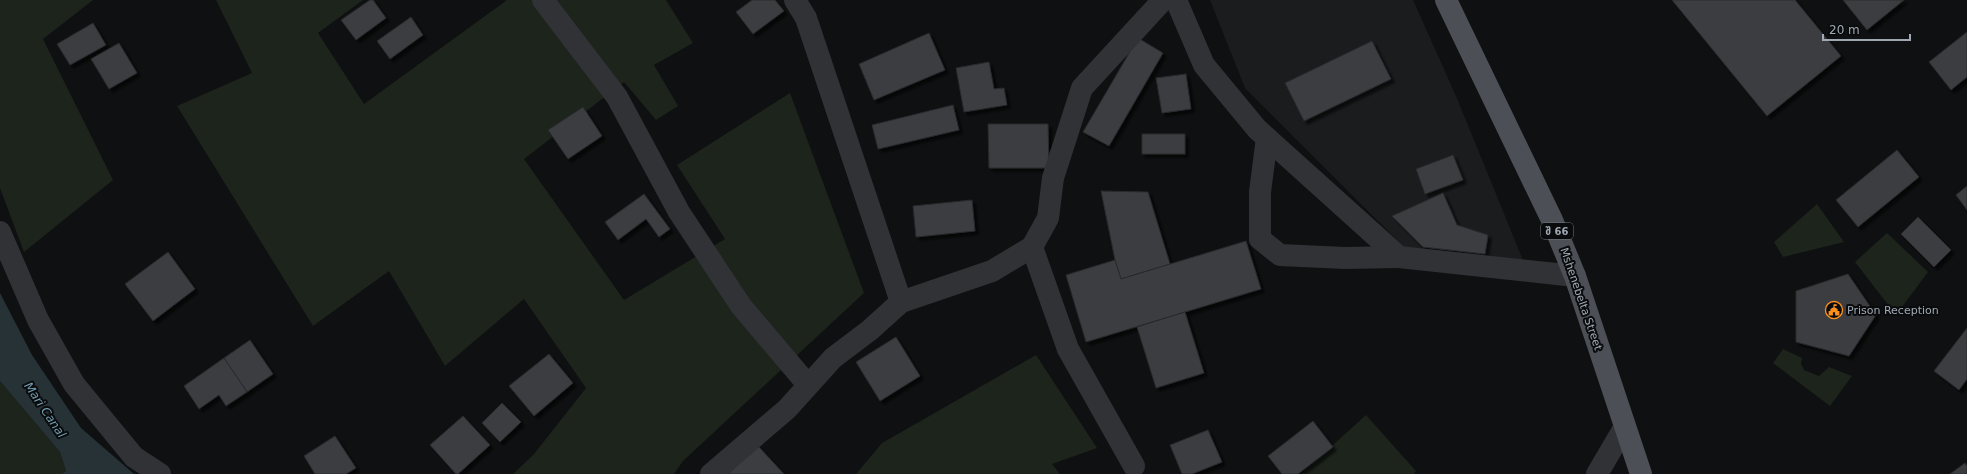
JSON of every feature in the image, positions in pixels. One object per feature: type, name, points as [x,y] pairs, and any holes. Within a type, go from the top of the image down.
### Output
[{"type":"main road","name":"Mshenebelta Street","points":[[1446,0],[1552,220],[1575,276],[1624,428],[1641,474]]},
{"type":"street","points":[[543,0],[617,97],[679,212],[741,306],[808,385]]},
{"type":"street","points":[[795,0],[806,18],[900,302]]},
{"type":"street","points":[[711,474],[787,409],[833,358],[875,325],[900,302],[992,271],[1032,246],[1048,218],[1053,178],[1082,88],[1163,0]]},
{"type":"street","points":[[1176,0],[1204,65],[1257,129],[1399,257]]},
{"type":"street","points":[[1267,138],[1260,192],[1260,239],[1280,255],[1345,258],[1399,257],[1575,276]]},
{"type":"street","points":[[0,232],[38,320],[74,384],[134,457],[160,474]]},
{"type":"street","points":[[1032,246],[1068,349],[1134,466]]},
{"type":"street","points":[[1597,474],[1624,428]]},
{"type":"shaded area","points":[[0,0],[93,0],[43,39],[113,180],[24,252],[0,188]]},
{"type":"shaded area","points":[[216,0],[363,0],[318,33],[364,104],[507,0],[666,0],[693,43],[654,65],[678,106],[656,120],[624,82],[524,159],[624,300],[725,239],[677,165],[790,93],[864,293],[683,461],[674,474],[513,474],[534,454],[586,388],[524,299],[445,366],[389,271],[313,326],[177,106],[252,73]]},
{"type":"shaded area","points":[[1210,0],[1413,0],[1456,96],[1525,265],[1408,251],[1245,88]]},
{"type":"shaded area","points":[[1817,204],[1844,242],[1783,257],[1774,242]]},
{"type":"shaded area","points":[[1887,233],[1928,272],[1896,315],[1855,262]]},
{"type":"shaded area","points":[[1783,349],[1802,358],[1801,364],[1804,370],[1819,376],[1829,367],[1852,376],[1830,406],[1773,363]]},
{"type":"shaded area","points":[[1036,355],[1097,448],[1052,464],[1060,474],[856,474],[882,443]]},
{"type":"shaded area","points":[[0,381],[60,452],[66,471],[62,474],[0,474]]},
{"type":"shaded area","points":[[1366,415],[1416,471],[1414,474],[1301,474]]},
{"type":"water","name":"Mari Canal","points":[[0,293],[32,355],[81,428],[134,474],[62,474],[66,471],[60,452],[0,381]]},
{"type":"building","points":[[370,0],[373,0],[386,18],[356,40],[341,20]]},
{"type":"building","points":[[752,0],[775,0],[784,11],[753,34],[736,12]]},
{"type":"building","points":[[1672,0],[1795,0],[1841,56],[1767,116]]},
{"type":"building","points":[[1843,0],[1904,0],[1867,30]]},
{"type":"building","points":[[411,17],[423,35],[390,59],[377,41]]},
{"type":"building","points":[[93,23],[106,45],[70,65],[57,44]]},
{"type":"building","points":[[1967,32],[1967,77],[1951,90],[1929,62]]},
{"type":"building","points":[[929,33],[945,70],[874,100],[859,64]]},
{"type":"building","points":[[1138,38],[1163,53],[1109,146],[1083,132]]},
{"type":"building","points":[[1372,41],[1391,79],[1304,121],[1285,83]]},
{"type":"building","points":[[119,43],[137,73],[109,89],[91,59]]},
{"type":"building","points":[[989,62],[994,89],[1004,88],[1007,105],[964,112],[956,68]]},
{"type":"building","points":[[1186,74],[1191,109],[1162,113],[1156,78]]},
{"type":"building","points":[[953,105],[959,130],[878,149],[872,125]]},
{"type":"building","points":[[583,107],[602,136],[568,159],[548,130]]},
{"type":"building","points":[[988,124],[1048,124],[1049,168],[989,168]]},
{"type":"building","points":[[1142,134],[1185,134],[1185,154],[1142,154]]},
{"type":"building","points":[[1897,150],[1919,177],[1858,227],[1836,200]]},
{"type":"building","points":[[1453,155],[1463,180],[1425,194],[1416,169]]},
{"type":"building","points":[[1967,186],[1967,210],[1956,195]]},
{"type":"building","points":[[1101,191],[1148,192],[1170,264],[1121,279],[1115,260]]},
{"type":"building","points":[[1443,193],[1457,225],[1488,235],[1485,254],[1423,247],[1392,216]]},
{"type":"building","points":[[644,194],[670,229],[659,237],[646,219],[618,240],[605,222]]},
{"type":"building","points":[[972,200],[975,231],[916,237],[913,206]]},
{"type":"building","points":[[1918,217],[1951,250],[1934,267],[1901,234]]},
{"type":"building","points":[[1246,241],[1261,289],[1086,342],[1066,275],[1115,260],[1121,279]]},
{"type":"building","points":[[168,252],[195,289],[153,321],[125,284]]},
{"type":"building","name":"Prison Reception","points":[[1848,274],[1876,315],[1849,356],[1796,342],[1796,291]]},
{"type":"building","points":[[1185,312],[1204,373],[1156,388],[1137,327]]},
{"type":"building","points":[[1967,328],[1967,379],[1959,390],[1934,371]]},
{"type":"building","points":[[896,337],[920,376],[880,401],[856,362]]},
{"type":"building","points":[[250,340],[273,374],[247,392],[224,358]]},
{"type":"building","points":[[549,354],[573,383],[534,416],[509,386]]},
{"type":"building","points":[[224,358],[247,392],[226,406],[219,395],[199,409],[184,386]]},
{"type":"building","points":[[502,403],[521,422],[500,442],[482,423]]},
{"type":"building","points":[[463,416],[490,445],[458,474],[456,474],[430,445]]},
{"type":"building","points":[[1313,421],[1333,447],[1298,474],[1282,474],[1268,456]]},
{"type":"building","points":[[1208,430],[1222,462],[1192,474],[1182,474],[1170,445]]},
{"type":"building","points":[[335,436],[356,468],[346,474],[315,474],[304,456]]},
{"type":"building","points":[[758,446],[784,474],[728,474]]},
{"type":"building","points":[[1965,463],[1967,466],[1967,474],[1950,474]]},
{"type":"place","name":"Prison Reception","points":[[1834,310]]}]
